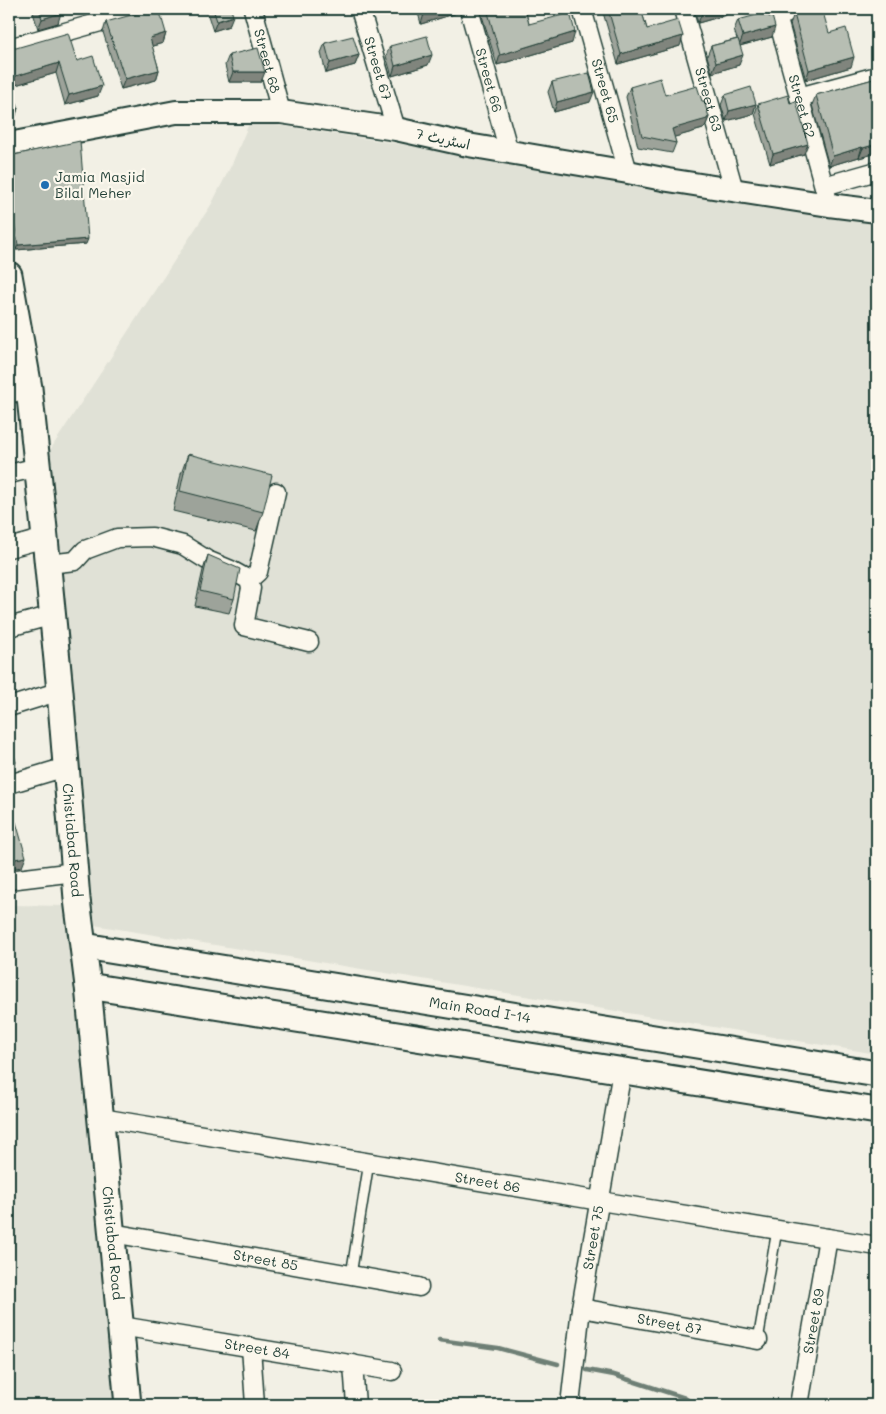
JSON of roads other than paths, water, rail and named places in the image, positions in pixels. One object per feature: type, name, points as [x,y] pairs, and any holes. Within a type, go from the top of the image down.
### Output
[{"type":"main road","name":"Chistiabad Road","points":[[9,275],[19,391],[38,467],[60,691],[75,872],[88,986],[128,1405]]},
{"type":"main road","name":"Main Road I-14","points":[[84,946],[877,1074]]},
{"type":"main road","points":[[88,986],[877,1111]]},
{"type":"street","points":[[9,48],[146,9]]},
{"type":"street","name":"Street 68","points":[[253,9],[281,112]]},
{"type":"street","name":"Street 67","points":[[360,9],[396,129]]},
{"type":"street","name":"Street 66","points":[[469,9],[509,152]]},
{"type":"street","name":"Street 65","points":[[582,9],[628,172]]},
{"type":"street","name":"Street 63","points":[[683,9],[734,190]]},
{"type":"street","points":[[777,12],[803,9]]},
{"type":"street","name":"Street 62","points":[[777,12],[826,195]]},
{"type":"street","points":[[799,97],[877,76]]},
{"type":"street","name":"اسٹریٹ 7","points":[[9,144],[176,112],[281,112],[396,129],[468,145],[668,180],[734,190],[826,195],[877,211]]},
{"type":"street","points":[[826,195],[877,171]]},
{"type":"street","points":[[9,474],[38,467]]},
{"type":"street","points":[[249,580],[258,572],[276,492]]},
{"type":"street","points":[[48,564],[75,561],[85,550],[117,538],[152,537],[183,545],[207,560],[249,580],[251,588],[244,626],[308,642]]},
{"type":"street","points":[[9,548],[45,538]]},
{"type":"street","points":[[9,627],[53,615]]},
{"type":"street","points":[[9,707],[60,691]]},
{"type":"street","points":[[9,784],[66,767]]},
{"type":"street","points":[[9,880],[75,872]]},
{"type":"street","name":"Street 75","points":[[570,1405],[581,1308],[622,1071]]},
{"type":"street","name":"Street 86","points":[[100,1118],[877,1246]]},
{"type":"street","name":"Street 85","points":[[112,1233],[419,1287]]},
{"type":"street","name":"Street 89","points":[[799,1405],[828,1238]]},
{"type":"street","name":"Street 87","points":[[581,1308],[758,1340]]},
{"type":"street","name":"Street 84","points":[[121,1326],[392,1371]]},
{"type":"street","points":[[251,1347],[256,1405]]},
{"type":"street","points":[[353,1364],[356,1405]]},
{"type":"lane","points":[[351,1275],[369,1162]]},
{"type":"lane","points":[[758,1340],[777,1230]]},
{"type":"waterway","points":[[439,1340],[498,1348],[558,1364]]},
{"type":"waterway","points":[[587,1370],[614,1375],[685,1398],[695,1405]]},
{"type":"place","name":"Jamia Masjid Bilal Meher","points":[[45,185]]}]
